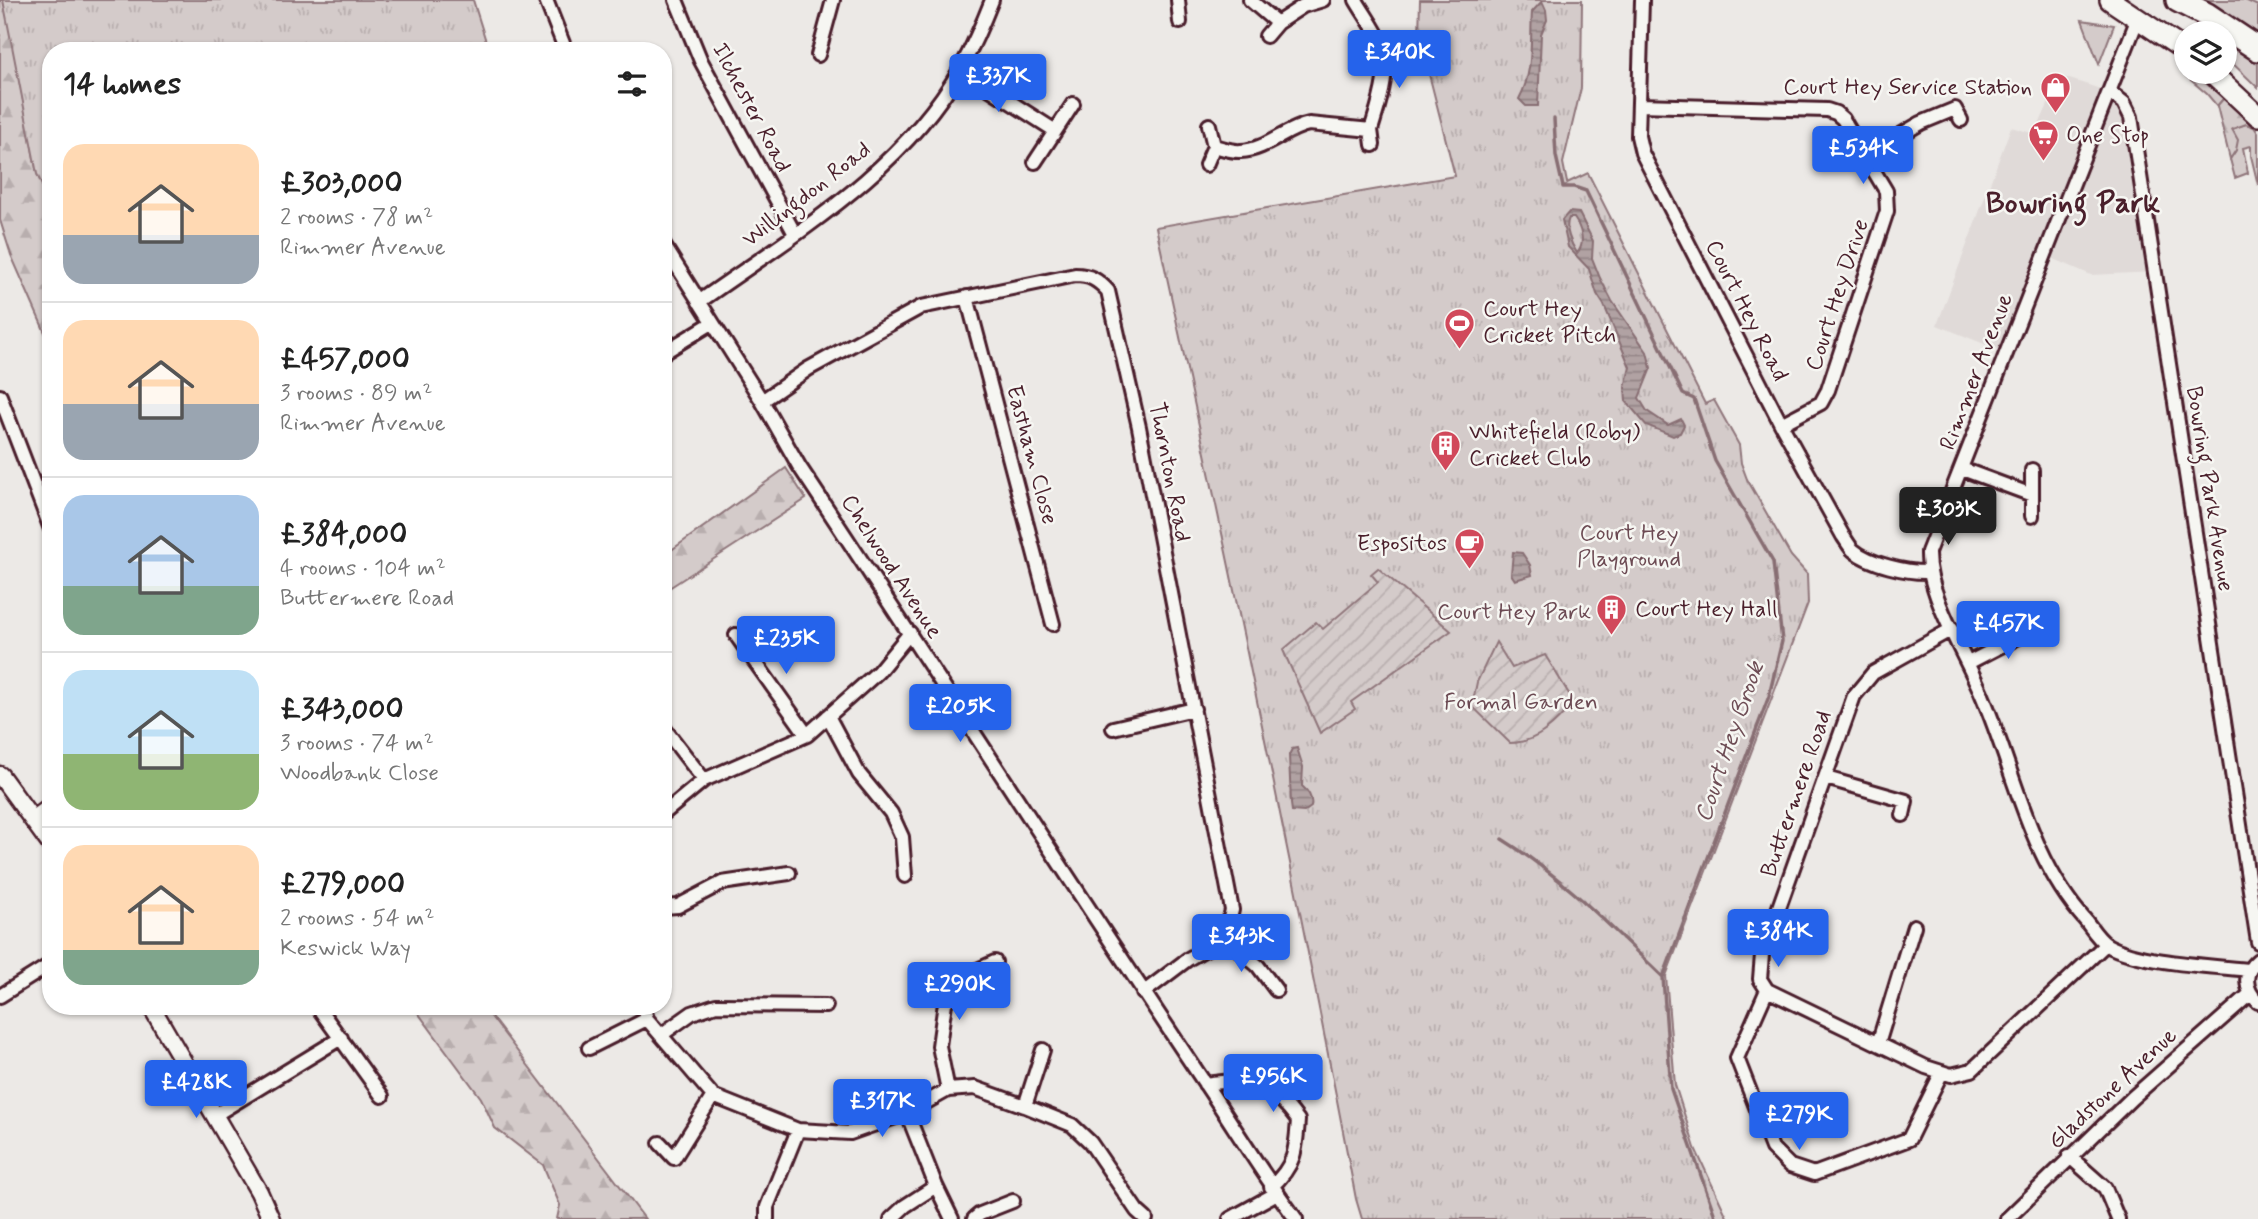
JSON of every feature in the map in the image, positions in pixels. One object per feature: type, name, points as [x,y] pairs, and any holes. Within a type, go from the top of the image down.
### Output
[{"type":"highway","points":[[2178,0],[2207,15],[2258,49]]},
{"type":"main road","points":[[2109,0],[2174,43]]},
{"type":"main road","points":[[2224,84],[2258,116]]},
{"type":"street","points":[[545,0],[562,42]]},
{"type":"street","name":"Ilchester Road","points":[[676,0],[701,61],[795,233]]},
{"type":"street","points":[[818,55],[833,0]]},
{"type":"street","name":"Willingdon Road","points":[[699,302],[835,205],[877,170],[932,111],[960,70],[992,0]]},
{"type":"street","points":[[1178,0],[1180,22]]},
{"type":"street","points":[[1250,0],[1277,23]]},
{"type":"street","points":[[1266,36],[1277,23],[1303,6],[1323,0]]},
{"type":"street","points":[[1356,0],[1382,46],[1385,67],[1383,88],[1371,131],[1373,145]]},
{"type":"street","name":"Court Hey Road","points":[[1642,0],[1638,136],[1642,153],[1781,424],[1843,536],[1853,550],[1868,558],[1908,571],[1929,572]]},
{"type":"street","name":"Rimmer Avenue","points":[[2138,18],[1928,552],[1929,572],[1983,698],[2029,827],[2066,899],[2106,944],[2146,958],[2249,971]]},
{"type":"street","points":[[960,70],[1054,130]]},
{"type":"street","name":"Bowring Park Avenue","points":[[2109,92],[2124,103],[2131,117],[2258,942]]},
{"type":"street","points":[[1035,162],[1073,103]]},
{"type":"street","name":"Court Hey Drive","points":[[1639,106],[1827,110],[1836,113],[1843,119],[1886,191],[1887,211],[1828,390],[1821,403],[1781,424]]},
{"type":"street","points":[[1864,156],[1921,123],[1955,109],[1961,120]]},
{"type":"street","points":[[1214,146],[1239,152],[1249,150],[1299,126],[1309,124],[1371,131]]},
{"type":"street","points":[[1206,165],[1214,146],[1209,125]]},
{"type":"street","name":"Chelwood Avenue","points":[[672,258],[762,401],[799,466],[1143,993],[1296,1219]]},
{"type":"street","name":"Thornton Road","points":[[762,401],[808,369],[920,307],[1075,275],[1088,275],[1108,291],[1139,427],[1233,910],[1225,938]]},
{"type":"street","name":"Eastham Close","points":[[967,297],[1053,624]]},
{"type":"street","points":[[672,347],[712,323]]},
{"type":"street","points":[[0,396],[42,506]]},
{"type":"street","points":[[1962,469],[2032,495]]},
{"type":"street","points":[[2032,470],[2032,516]]},
{"type":"street","name":"Buttermere Road","points":[[1767,990],[1760,979],[1762,955],[1826,778],[1847,711],[1861,685],[1873,673],[1952,629]]},
{"type":"street","points":[[1968,663],[2032,630]]},
{"type":"street","points":[[672,806],[704,779],[807,735],[878,672],[910,633]]},
{"type":"street","points":[[736,635],[807,735]]},
{"type":"street","points":[[1113,728],[1194,709]]},
{"type":"street","points":[[828,716],[859,774],[891,813],[901,837],[905,876]]},
{"type":"street","points":[[672,738],[704,779]]},
{"type":"street","points":[[0,775],[42,832]]},
{"type":"street","points":[[1826,778],[1906,801],[1903,815]]},
{"type":"street","points":[[32,818],[42,811]]},
{"type":"street","points":[[672,906],[678,906],[722,883],[789,873]]},
{"type":"street","points":[[1878,1044],[1914,926]]},
{"type":"street","points":[[1143,993],[1188,959],[1225,938],[1258,966],[1276,990]]},
{"type":"street","points":[[1942,1072],[1909,1139],[1814,1174],[1790,1166],[1772,1148],[1737,1058],[1767,990],[1942,1072],[1951,1075],[1972,1070],[2106,944]]},
{"type":"street","points":[[2254,998],[2247,978],[2258,960]]},
{"type":"street","points":[[948,1090],[939,1046],[945,1003],[969,974],[995,962]]},
{"type":"street","points":[[0,996],[42,970]]},
{"type":"street","name":"Gladstone Avenue","points":[[2007,1219],[2069,1156],[2254,998]]},
{"type":"street","points":[[661,1035],[692,1013],[716,1005],[826,1006]]},
{"type":"street","points":[[156,1015],[215,1115],[271,1219]]},
{"type":"street","points":[[324,1015],[382,1097]]},
{"type":"street","points":[[589,1048],[642,1015]]},
{"type":"street","points":[[646,1015],[713,1096],[798,1130],[850,1133],[907,1113],[948,1090],[975,1088],[1072,1125],[1090,1142],[1137,1216]]},
{"type":"street","points":[[215,1115],[341,1038]]},
{"type":"street","points":[[1025,1106],[1043,1050]]},
{"type":"street","points":[[1205,1084],[1227,1081],[1259,1083],[1283,1099],[1298,1119],[1296,1148],[1287,1173],[1274,1190],[1230,1219]]},
{"type":"street","points":[[660,1143],[674,1158],[713,1096]]},
{"type":"street","points":[[907,1113],[952,1219]]},
{"type":"street","points":[[768,1219],[767,1207],[798,1130]]},
{"type":"street","points":[[2069,1156],[2105,1188],[2118,1219]]},
{"type":"street","points":[[891,1219],[905,1206],[936,1186]]},
{"type":"street","points":[[974,1219],[1013,1201]]},
{"type":"shaded area","points":[[1542,1],[1547,20],[1541,34],[1538,106],[1526,106],[1519,99],[1529,67],[1532,12]]},
{"type":"shaded area","points":[[2054,74],[2110,92],[2124,103],[2155,272],[2091,275],[2045,255],[2007,353],[1937,325],[2011,127],[2035,134],[2053,93],[2048,91]]},
{"type":"shaded area","points":[[1569,212],[1579,213],[1593,241],[1592,258],[1600,278],[1612,301],[1647,352],[1651,368],[1639,398],[1647,411],[1668,425],[1681,419],[1684,425],[1680,433],[1673,436],[1646,425],[1626,401],[1625,387],[1630,367],[1597,294],[1589,269],[1568,247],[1562,220]],"holes":[[[1569,218],[1574,218],[1582,236],[1577,253],[1567,226]]]},
{"type":"shaded area","points":[[1513,552],[1522,553],[1530,565],[1532,575],[1515,580],[1511,574]]},
{"type":"shaded area","points":[[1297,748],[1303,767],[1302,786],[1311,801],[1311,807],[1304,812],[1292,811],[1291,804],[1289,755],[1292,749]]},
{"type":"green space","points":[[0,0],[4,0],[37,174],[42,185],[42,326],[11,255],[0,220]]},
{"type":"green space","points":[[3,0],[473,0],[486,42],[42,42],[42,185],[37,174]]},
{"type":"green space","name":"Court Hey Park","points":[[1420,0],[1582,0],[1581,88],[1563,163],[1567,183],[1588,173],[1705,404],[1714,400],[1739,445],[1741,463],[1747,479],[1791,556],[1807,574],[1808,603],[1666,976],[1675,1085],[1695,1148],[1728,1219],[1362,1219],[1356,1199],[1259,712],[1156,227],[1455,176],[1419,35]]},
{"type":"green space","points":[[2193,0],[2245,0],[2258,6],[2258,41],[2237,28],[2237,21],[2226,21]]},
{"type":"green space","points":[[2082,20],[2114,25],[2099,64]]},
{"type":"green space","points":[[2237,50],[2258,62],[2258,88],[2237,68]]},
{"type":"green space","points":[[2195,84],[2207,84],[2224,98],[2217,106]]},
{"type":"green space","points":[[2224,98],[2250,121],[2249,125],[2232,129],[2238,140],[2230,159],[2217,106]]},
{"type":"green space","points":[[2246,124],[2254,127],[2258,133],[2258,185],[2251,146],[2243,148],[2248,173],[2235,178],[2230,159],[2236,150],[2232,129]]},
{"type":"green space","points":[[786,468],[806,499],[672,586],[672,550]]},
{"type":"green space","points":[[1378,568],[1451,631],[1351,702],[1355,709],[1320,733],[1283,650],[1316,622],[1323,629],[1378,582],[1371,574]]},
{"type":"green space","name":"Formal Garden","points":[[1496,642],[1512,668],[1545,655],[1574,702],[1546,730],[1520,742],[1510,743],[1472,706],[1477,682]]},
{"type":"green space","points":[[420,1015],[490,1015],[645,1219],[557,1219],[560,1205],[543,1165],[495,1128],[481,1098]]},
{"type":"waterway","name":"Court Hey Brook","points":[[1554,119],[1556,156],[1563,187],[1586,191],[1683,394],[1694,399],[1715,461],[1773,562],[1782,641],[1769,696],[1663,977],[1671,1089],[1716,1219]]},
{"type":"waterway","points":[[1502,839],[1566,886],[1663,977]]},
{"type":"place","name":"Court Hey Service Station","points":[[2055,115]]},
{"type":"place","name":"One Stop","points":[[2043,163]]},
{"type":"place","name":"Court Hey Cricket Pitch","points":[[1460,350]]},
{"type":"place","name":"Whitefield (Roby) Cricket Club","points":[[1446,473]]},
{"type":"place","name":"Espositos","points":[[1470,571]]},
{"type":"place","name":"Court Hey Hall","points":[[1612,637]]},
{"type":"district","name":"Bowring Park","points":[[2073,203]]},
{"type":"park label","name":"Court Hey Playground","points":[[1629,547]]}]
